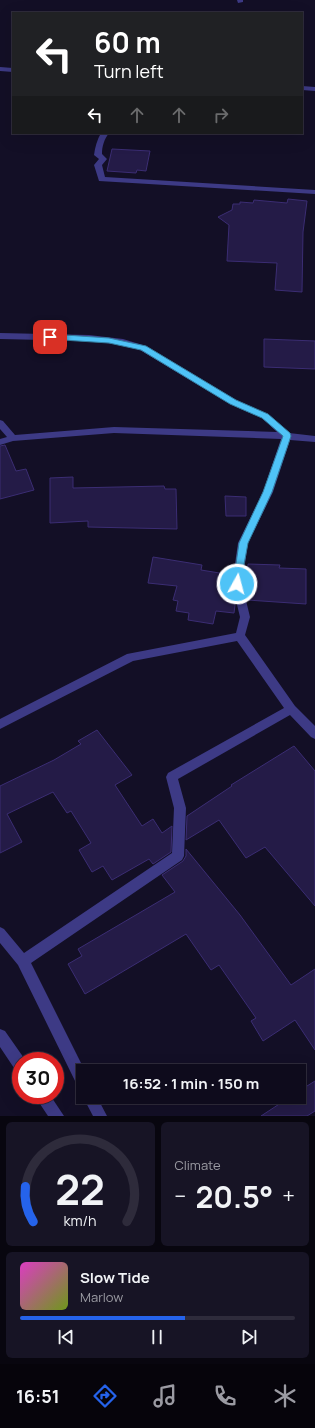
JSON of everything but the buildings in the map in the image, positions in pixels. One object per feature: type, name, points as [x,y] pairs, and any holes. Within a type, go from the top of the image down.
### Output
[{"type":"street","points":[[0,69],[12,70]]},
{"type":"street","points":[[303,88],[315,89]]},
{"type":"street","points":[[104,134],[99,140],[98,149],[98,155],[104,159],[98,165],[102,179],[315,192]]},
{"type":"street","points":[[0,336],[89,338],[123,342],[143,348],[233,402],[265,416],[287,436]]},
{"type":"street","points":[[0,423],[13,438]]},
{"type":"street","points":[[0,442],[13,438],[114,430],[287,436],[315,439]]},
{"type":"street","points":[[287,436],[268,492],[243,543],[237,584],[245,617],[240,636],[291,709],[315,734]]},
{"type":"street","points":[[0,724],[130,657],[240,636]]},
{"type":"street","points":[[23,961],[178,856],[180,808],[172,777],[291,709]]},
{"type":"street","points":[[0,933],[23,961],[76,1068]]},
{"type":"street","points":[[0,1036],[12,1053]]},
{"type":"street","points":[[48,1104],[57,1116]]},
{"type":"street","points":[[94,1104],[100,1116]]},
{"type":"route","points":[[50,337],[109,340],[123,342],[143,348],[233,402],[265,416],[287,436],[268,492],[243,543],[237,584]]}]
